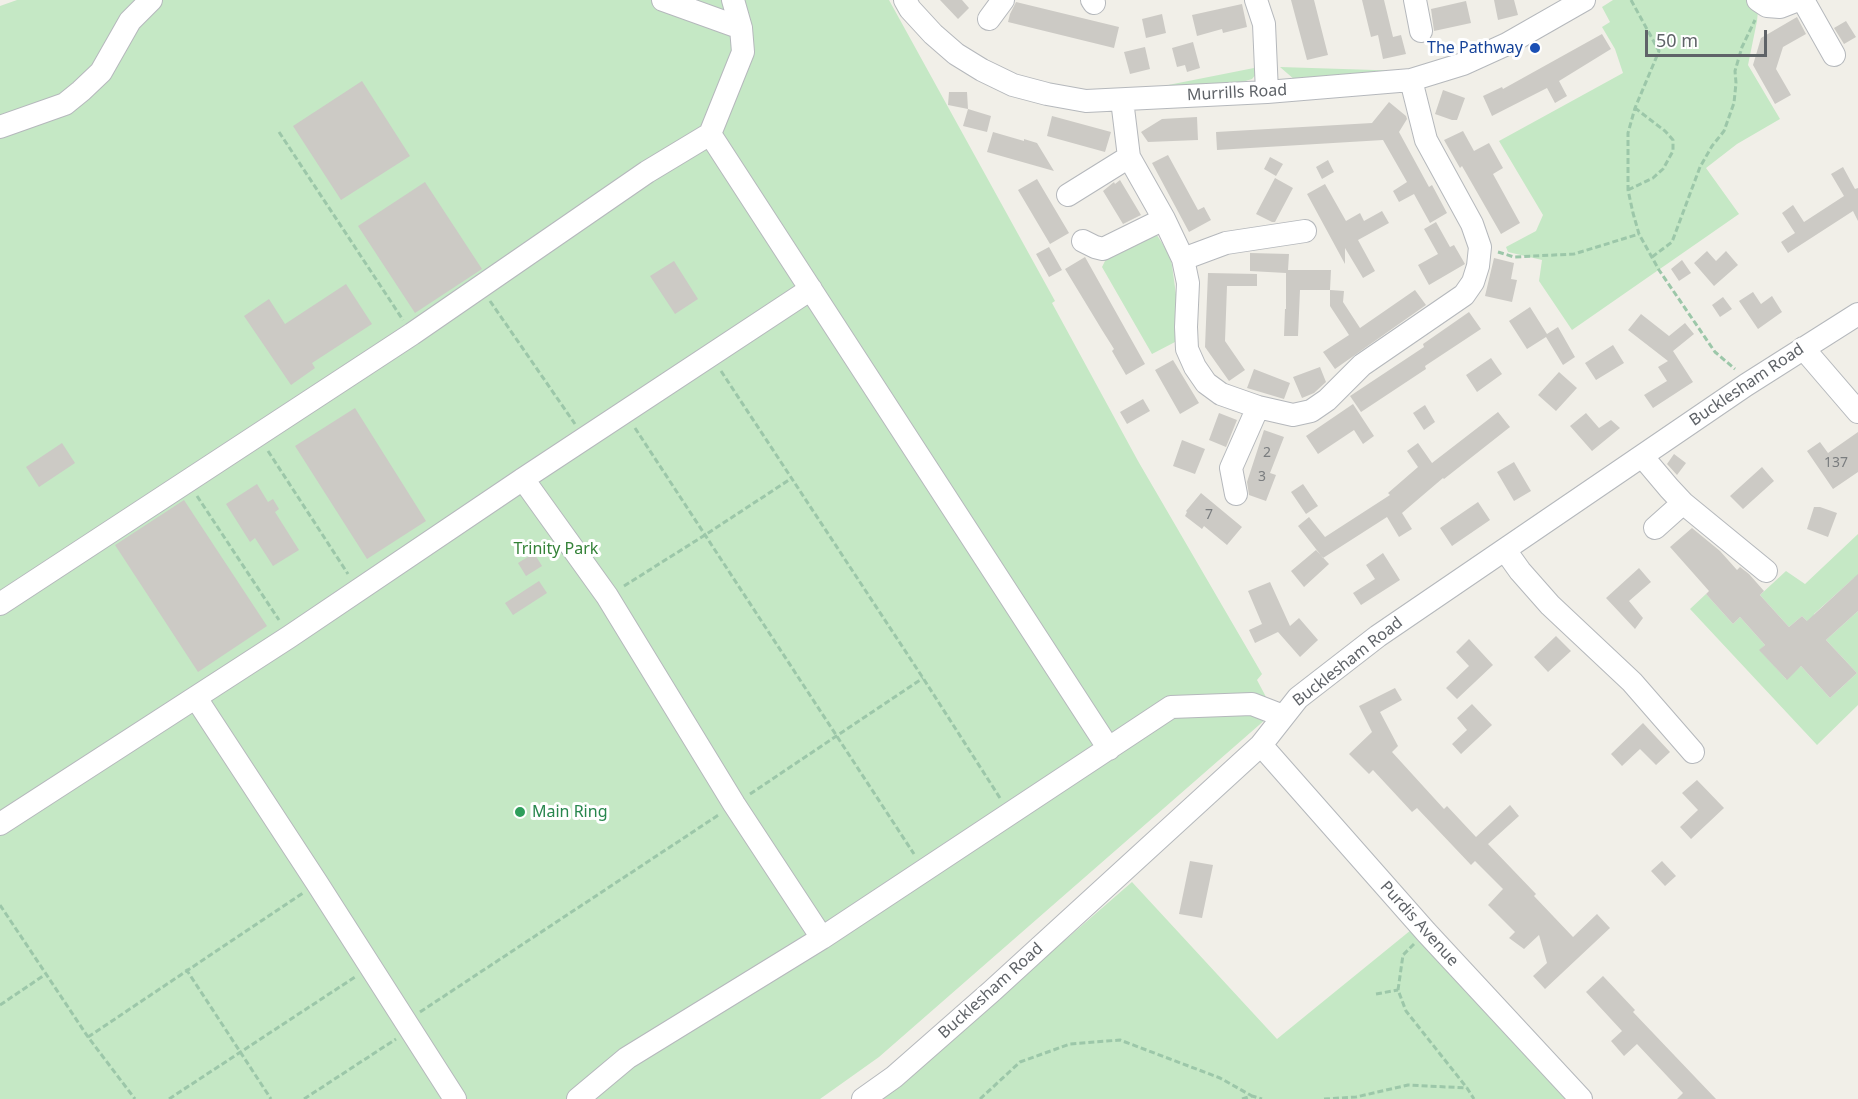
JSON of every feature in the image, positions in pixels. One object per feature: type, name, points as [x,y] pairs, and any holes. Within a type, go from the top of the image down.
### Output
[{"type":"street","points":[[0,127],[65,104],[81,91],[101,72],[130,21],[151,0]]},
{"type":"street","points":[[663,0],[741,27]]},
{"type":"street","points":[[0,604],[412,334],[647,172],[710,134],[743,52],[741,27],[733,0]]},
{"type":"street","name":"Murrills Road","points":[[905,0],[910,9],[933,34],[956,54],[982,70],[1013,85],[1047,94],[1086,100],[1268,92],[1411,80],[1462,64],[1507,44],[1584,0]]},
{"type":"street","points":[[988,19],[1003,0]]},
{"type":"street","points":[[1256,0],[1264,24],[1268,92]]},
{"type":"street","points":[[1414,0],[1421,31]]},
{"type":"street","points":[[1758,0],[1767,6],[1780,7],[1798,0]]},
{"type":"street","points":[[1803,0],[1834,55]]},
{"type":"street","points":[[1122,100],[1128,157],[1164,219],[1183,260],[1188,283],[1187,349],[1195,367],[1206,383],[1221,394],[1258,407],[1293,415],[1311,411],[1327,400],[1362,365],[1464,295],[1473,282],[1480,247],[1472,224],[1426,140],[1411,80]]},
{"type":"street","points":[[710,134],[1109,749]]},
{"type":"street","points":[[1066,193],[1128,157]]},
{"type":"street","points":[[1083,241],[1103,249],[1164,219]]},
{"type":"street","points":[[1183,260],[1226,243],[1305,231]]},
{"type":"street","points":[[0,824],[289,637],[523,478],[811,289]]},
{"type":"street","name":"Bucklesham Road","points":[[863,1099],[894,1077],[992,991],[1261,745],[1298,698],[1378,636],[1746,385],[1858,314]]},
{"type":"street","points":[[1803,348],[1858,412]]},
{"type":"street","points":[[1236,494],[1231,468],[1258,407]]},
{"type":"street","points":[[1642,456],[1683,503],[1766,571]]},
{"type":"street","points":[[523,478],[607,596],[734,804],[822,938]]},
{"type":"street","points":[[1655,528],[1683,503]]},
{"type":"street","points":[[1505,550],[1550,605],[1632,682],[1693,752]]},
{"type":"street","points":[[196,698],[455,1099]]},
{"type":"street","points":[[578,1099],[627,1058],[822,938],[1171,707],[1252,704],[1283,716]]},
{"type":"street","name":"Purdis Avenue","points":[[1261,745],[1426,932],[1581,1099]]},
{"type":"path","points":[[1631,0],[1659,51],[1635,108],[1628,133],[1628,190],[1639,234],[1715,352],[1739,372],[1746,385]]},
{"type":"path","points":[[1652,257],[1672,242],[1700,167],[1724,130],[1734,103],[1735,71],[1742,47],[1758,16],[1758,0]]},
{"type":"path","points":[[1628,190],[1653,178],[1663,169],[1673,151],[1673,140],[1635,108]]},
{"type":"path","points":[[279,132],[412,334]]},
{"type":"path","points":[[1480,247],[1514,257],[1574,254],[1639,234]]},
{"type":"path","points":[[480,287],[585,438]]},
{"type":"path","points":[[711,355],[1010,815]]},
{"type":"path","points":[[625,411],[925,871]]},
{"type":"path","points":[[258,436],[359,590]]},
{"type":"path","points":[[607,596],[792,478]]},
{"type":"path","points":[[187,480],[289,637]]},
{"type":"path","points":[[304,1099],[407,1026],[923,678]]},
{"type":"path","points":[[88,1037],[317,883]]},
{"type":"path","points":[[0,905],[88,1037],[135,1099]]},
{"type":"path","points":[[1426,932],[1403,955],[1398,990],[1406,1011],[1474,1099]]},
{"type":"path","points":[[169,1099],[371,966]]},
{"type":"path","points":[[186,969],[271,1099]]},
{"type":"path","points":[[0,1005],[46,974]]},
{"type":"path","points":[[1376,994],[1398,990]]},
{"type":"path","points":[[980,1099],[1020,1062],[1070,1044],[1119,1040],[1220,1078],[1262,1099]]},
{"type":"path","points":[[1324,1099],[1356,1097],[1408,1085],[1467,1088]]},
{"type":"path","points":[[1242,1099],[1252,1096]]},
{"type":"green space","name":"Trinity Park","points":[[17,0],[889,0],[1055,301],[1052,303],[1138,461],[1262,674],[1257,680],[1274,712],[879,1057],[820,1099],[0,1099],[0,6]]},
{"type":"green space","points":[[1613,0],[1750,0],[1758,11],[1748,65],[1780,119],[1737,144],[1706,168],[1739,214],[1572,330],[1539,281],[1542,260],[1508,252],[1506,247],[1536,231],[1543,215],[1499,141],[1623,73],[1615,49],[1602,27],[1610,22],[1602,7]]},
{"type":"green space","points":[[1259,67],[1252,79],[1239,83],[1148,89]]},
{"type":"green space","points":[[1280,67],[1406,71],[1295,80]]},
{"type":"green space","points":[[1155,232],[1169,254],[1177,302],[1175,342],[1152,354],[1102,267],[1105,261]]},
{"type":"green space","points":[[1858,534],[1858,582],[1854,578],[1814,614],[1812,626],[1802,616],[1789,627],[1760,595],[1786,571],[1805,584]]},
{"type":"green space","points":[[1706,594],[1733,624],[1740,617],[1765,645],[1760,650],[1786,679],[1801,666],[1830,698],[1857,673],[1826,640],[1858,611],[1858,705],[1817,745],[1690,609]]},
{"type":"green space","points":[[1132,882],[1277,1039],[1411,930],[1571,1099],[882,1099]]},
{"type":"building","points":[[940,0],[962,0],[969,8],[958,19]]},
{"type":"building","points":[[1291,0],[1314,0],[1328,55],[1307,60]]},
{"type":"building","points":[[1362,0],[1384,0],[1393,37],[1401,35],[1406,54],[1383,59],[1378,35],[1371,37]]},
{"type":"building","points":[[1494,0],[1514,0],[1518,15],[1498,20]]},
{"type":"building","points":[[1466,1],[1471,23],[1434,31],[1431,9]]},
{"type":"building","points":[[1016,2],[1119,27],[1114,48],[1008,22]]},
{"type":"building","points":[[1242,4],[1247,27],[1223,33],[1222,29],[1197,36],[1192,15]]},
{"type":"building","points":[[1162,14],[1166,33],[1146,38],[1142,19]]},
{"type":"building","points":[[1797,17],[1806,34],[1783,47],[1776,69],[1791,95],[1775,104],[1753,65],[1761,38]]},
{"type":"building","points":[[1846,21],[1856,37],[1844,44],[1834,28]]},
{"type":"building","points":[[1602,34],[1611,49],[1559,81],[1567,96],[1555,103],[1547,88],[1492,116],[1483,96],[1502,87],[1503,89]]},
{"type":"building","points":[[1193,42],[1200,68],[1187,72],[1185,65],[1177,67],[1172,48]]},
{"type":"building","points":[[1145,47],[1150,69],[1130,74],[1124,52]]},
{"type":"building","points":[[362,81],[410,156],[341,200],[293,126]]},
{"type":"building","points":[[1443,90],[1465,98],[1457,120],[1435,114]]},
{"type":"building","points":[[949,92],[967,92],[968,109],[948,105]]},
{"type":"building","points":[[1389,102],[1406,116],[1407,119],[1399,132],[1429,187],[1432,185],[1447,213],[1430,223],[1414,194],[1399,202],[1393,191],[1407,182],[1383,140],[1217,150],[1216,132],[1372,123]]},
{"type":"building","points":[[968,109],[991,116],[987,132],[963,126]]},
{"type":"building","points":[[1052,116],[1111,132],[1105,152],[1047,136]]},
{"type":"building","points":[[1197,117],[1198,140],[1148,142],[1141,132],[1162,119]]},
{"type":"building","points":[[1463,131],[1474,151],[1489,143],[1503,168],[1493,174],[1520,223],[1501,234],[1462,166],[1460,168],[1444,140]]},
{"type":"building","points":[[993,132],[1037,143],[1054,171],[987,152]]},
{"type":"building","points":[[1168,155],[1198,210],[1204,207],[1211,220],[1189,232],[1152,163]]},
{"type":"building","points":[[1270,157],[1283,164],[1276,176],[1264,169]]},
{"type":"building","points":[[1328,160],[1334,172],[1322,179],[1316,167]]},
{"type":"building","points":[[1843,167],[1855,189],[1858,188],[1858,221],[1853,211],[1788,253],[1781,242],[1795,233],[1782,213],[1793,205],[1804,222],[1844,196],[1831,174]]},
{"type":"building","points":[[1275,178],[1293,188],[1275,222],[1272,222],[1256,214]]},
{"type":"building","points":[[1037,179],[1069,233],[1050,244],[1018,190]]},
{"type":"building","points":[[1120,180],[1141,215],[1123,224],[1103,191]]},
{"type":"building","points":[[425,182],[482,269],[415,313],[358,226]]},
{"type":"building","points":[[1325,184],[1346,221],[1360,213],[1364,221],[1382,211],[1389,223],[1358,240],[1375,271],[1363,278],[1345,248],[1345,264],[1307,194]]},
{"type":"building","points":[[1436,222],[1450,247],[1454,245],[1465,264],[1429,285],[1418,265],[1438,254],[1424,229]]},
{"type":"building","points":[[1049,247],[1062,270],[1049,277],[1036,254]]},
{"type":"building","points":[[1707,251],[1716,261],[1726,251],[1738,265],[1714,286],[1694,263]]},
{"type":"building","points":[[1250,253],[1289,254],[1288,270],[1331,270],[1330,290],[1300,290],[1298,336],[1284,336],[1286,273],[1250,271]]},
{"type":"building","points":[[1085,257],[1145,364],[1126,375],[1112,351],[1114,349],[1065,269]]},
{"type":"building","points":[[1494,258],[1514,263],[1511,279],[1517,280],[1512,302],[1485,296]]},
{"type":"building","points":[[1682,260],[1691,273],[1679,281],[1671,269]]},
{"type":"building","points":[[674,261],[698,299],[675,314],[650,276]]},
{"type":"building","points":[[1208,273],[1257,274],[1257,286],[1227,286],[1225,341],[1245,370],[1229,381],[1205,347]]},
{"type":"building","points":[[346,284],[372,324],[312,363],[315,368],[291,385],[244,316],[269,299],[285,324]]},
{"type":"building","points":[[1330,290],[1344,291],[1343,302],[1360,328],[1415,290],[1426,305],[1335,369],[1323,352],[1349,335],[1330,306]]},
{"type":"building","points":[[1753,292],[1761,304],[1772,296],[1782,312],[1758,329],[1739,301]]},
{"type":"building","points":[[1723,297],[1732,309],[1720,317],[1712,305]]},
{"type":"building","points":[[1530,307],[1547,334],[1558,327],[1575,357],[1563,365],[1546,337],[1527,349],[1509,321]]},
{"type":"building","points":[[1469,312],[1481,329],[1361,412],[1350,396],[1424,347],[1423,344]]},
{"type":"building","points":[[1641,314],[1669,336],[1685,323],[1694,334],[1673,351],[1693,382],[1653,408],[1644,395],[1667,381],[1658,367],[1668,361],[1628,330]]},
{"type":"building","points":[[1613,345],[1624,363],[1596,380],[1585,363]]},
{"type":"building","points":[[1491,358],[1502,374],[1477,392],[1466,375]]},
{"type":"building","points":[[1173,360],[1199,403],[1180,414],[1155,370]]},
{"type":"building","points":[[1320,367],[1326,382],[1314,393],[1302,398],[1293,377]]},
{"type":"building","points":[[1254,369],[1290,383],[1284,399],[1247,388]]},
{"type":"building","points":[[1559,372],[1577,388],[1556,411],[1538,395]]},
{"type":"building","points":[[1143,399],[1150,411],[1127,424],[1120,412]]},
{"type":"building","points":[[1353,404],[1374,436],[1363,444],[1354,430],[1318,454],[1306,436]]},
{"type":"building","points":[[1425,405],[1435,422],[1424,430],[1413,413]]},
{"type":"building","points":[[355,408],[426,521],[367,559],[295,446]]},
{"type":"building","points":[[1498,412],[1510,427],[1443,478],[1402,513],[1412,529],[1399,537],[1387,517],[1323,558],[1298,526],[1309,517],[1325,537],[1390,495],[1388,493],[1418,467],[1407,451],[1418,443],[1432,463]]},
{"type":"building","points":[[1219,413],[1237,420],[1226,447],[1209,440]]},
{"type":"building","points":[[1586,413],[1599,428],[1611,420],[1620,428],[1592,451],[1570,426]]},
{"type":"building","points":[[1264,430],[1284,437],[1270,473],[1276,475],[1266,501],[1249,495],[1247,482]]},
{"type":"building","points":[[1858,432],[1858,472],[1833,489],[1807,451],[1820,442],[1828,453]]},
{"type":"building","points":[[1182,440],[1205,449],[1195,474],[1173,466]]},
{"type":"building","points":[[62,443],[75,463],[39,487],[26,467]]},
{"type":"building","points":[[1674,454],[1686,463],[1677,475],[1667,464]]},
{"type":"building","points":[[1514,462],[1531,491],[1514,501],[1497,472]]},
{"type":"building","points":[[1762,467],[1774,481],[1743,509],[1730,496]]},
{"type":"building","points":[[257,484],[268,502],[273,499],[279,509],[275,512],[299,550],[273,566],[255,538],[250,542],[226,504]]},
{"type":"building","points":[[1303,484],[1318,506],[1306,514],[1291,492]]},
{"type":"building","points":[[1201,493],[1242,527],[1227,545],[1204,526],[1202,529],[1185,516],[1186,511]]},
{"type":"building","points":[[184,500],[267,626],[198,672],[115,545]]},
{"type":"building","points":[[1478,502],[1490,520],[1452,546],[1440,528]]},
{"type":"building","points":[[1814,507],[1837,513],[1828,537],[1807,529]]},
{"type":"building","points":[[1692,528],[1720,551],[1737,570],[1740,567],[1749,574],[1764,591],[1760,595],[1789,627],[1802,616],[1807,621],[1858,574],[1858,611],[1826,640],[1857,673],[1830,698],[1801,666],[1787,680],[1759,650],[1765,645],[1740,617],[1733,624],[1706,594],[1709,591],[1670,547]]},
{"type":"building","points":[[1316,550],[1329,564],[1304,587],[1291,571]]},
{"type":"building","points":[[534,553],[542,566],[526,576],[518,563]]},
{"type":"building","points":[[1383,553],[1400,580],[1361,605],[1353,593],[1375,579],[1366,565]]},
{"type":"building","points":[[1639,568],[1651,582],[1629,601],[1643,618],[1635,629],[1606,598]]},
{"type":"building","points":[[539,581],[547,593],[513,615],[505,603]]},
{"type":"building","points":[[1270,582],[1290,626],[1299,618],[1318,640],[1300,657],[1278,632],[1255,643],[1249,630],[1262,624],[1248,591]]},
{"type":"building","points":[[1556,636],[1571,651],[1548,672],[1534,657]]},
{"type":"building","points":[[1469,639],[1493,665],[1457,699],[1446,688],[1469,666],[1456,652]]},
{"type":"building","points":[[1395,688],[1402,700],[1380,712],[1398,746],[1392,752],[1444,809],[1447,806],[1476,837],[1510,805],[1519,816],[1488,844],[1573,937],[1597,914],[1610,928],[1545,989],[1533,976],[1547,963],[1539,935],[1524,949],[1509,938],[1515,932],[1488,905],[1503,889],[1475,861],[1471,865],[1417,808],[1412,812],[1373,770],[1369,774],[1349,754],[1372,732],[1359,706]]},
{"type":"building","points":[[1472,704],[1492,725],[1461,754],[1452,744],[1467,730],[1457,718]]},
{"type":"building","points":[[1643,723],[1670,752],[1656,765],[1640,749],[1622,766],[1611,754]]},
{"type":"building","points":[[1697,780],[1724,808],[1691,839],[1680,827],[1698,810],[1682,793]]},
{"type":"building","points":[[1190,861],[1213,865],[1202,918],[1179,914]]},
{"type":"building","points":[[1662,861],[1676,876],[1665,886],[1651,871]]},
{"type":"building","points":[[1603,976],[1635,1010],[1633,1012],[1716,1099],[1677,1099],[1683,1093],[1637,1044],[1624,1056],[1611,1041],[1622,1031],[1586,992]]},
{"type":"place","name":"The Pathway","points":[[1535,48]]},
{"type":"place","name":"Main Ring","points":[[520,812]]}]
